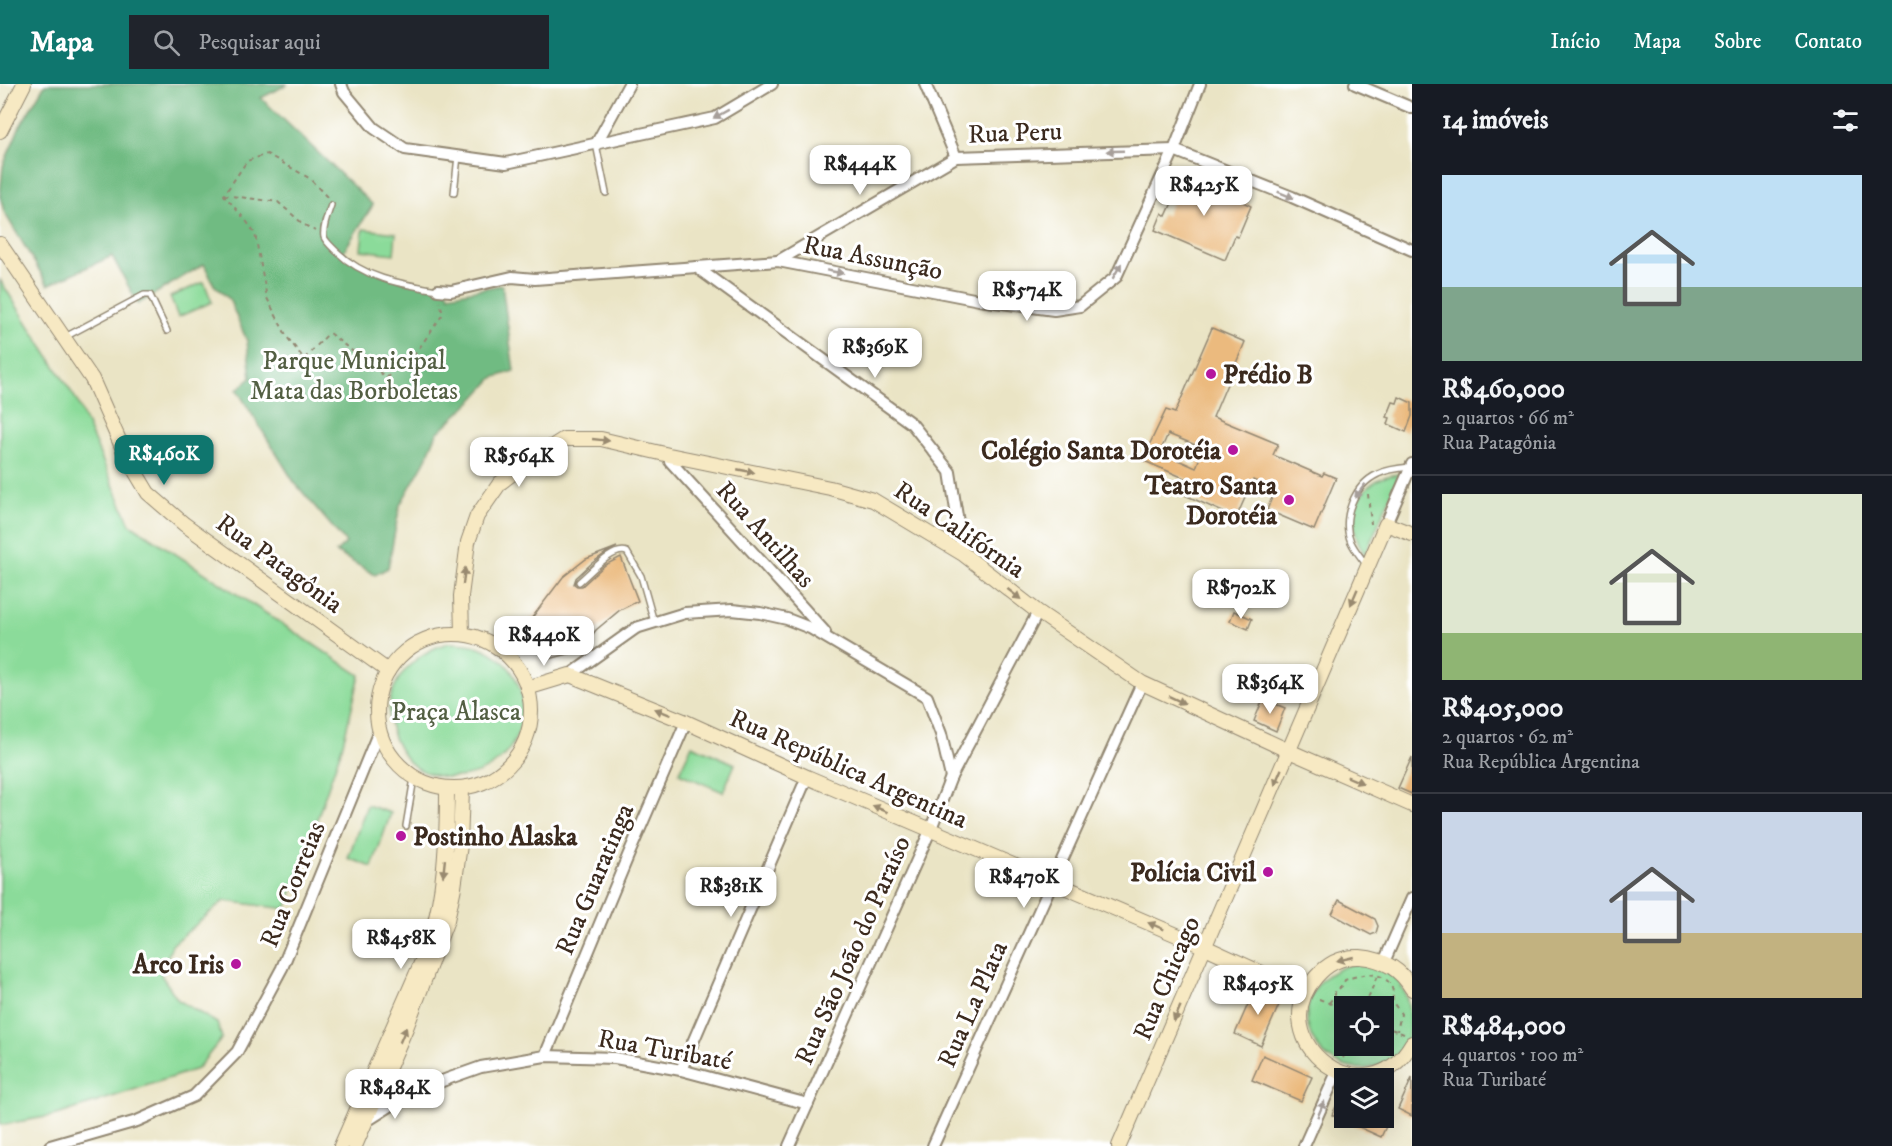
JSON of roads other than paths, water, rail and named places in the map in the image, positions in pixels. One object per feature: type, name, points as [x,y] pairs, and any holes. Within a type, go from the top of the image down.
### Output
[{"type":"street","points":[[0,131],[24,84]]},
{"type":"street","points":[[341,84],[344,92],[374,128],[405,149],[506,163],[715,118],[772,84]]},
{"type":"street","points":[[596,144],[629,84]]},
{"type":"street","points":[[925,84],[956,157]]},
{"type":"street","name":"Rua Assunção","points":[[438,290],[451,291],[512,277],[535,279],[778,261],[1026,308],[1054,309],[1080,306],[1116,278],[1174,150],[1200,84]]},
{"type":"street","points":[[1355,84],[1412,108]]},
{"type":"street","points":[[1174,150],[1292,197],[1412,250]]},
{"type":"street","name":"Rua Peru","points":[[778,261],[956,157],[1174,150]]},
{"type":"street","name":"Rua Patagônia","points":[[0,244],[92,379],[126,456],[148,493],[184,524],[388,671]]},
{"type":"street","points":[[696,267],[912,424],[950,472],[963,554]]},
{"type":"street","name":"Rua Califórnia","points":[[462,634],[461,596],[468,542],[477,516],[501,483],[529,461],[564,440],[601,439],[830,488],[873,500],[963,554],[1038,612],[1142,683],[1289,752],[1412,805]]},
{"type":"street","name":"Rua Antilhas","points":[[669,455],[670,461],[833,641]]},
{"type":"street","name":"Rua Chicago","points":[[1119,1146],[1368,566],[1380,528],[1411,465]]},
{"type":"street","points":[[1380,528],[1412,534]]},
{"type":"street","points":[[527,688],[570,675],[636,628],[685,613],[732,610],[787,619],[810,628],[927,697],[941,734],[951,777]]},
{"type":"street","name":"Rua São João do Paraíso","points":[[789,1146],[930,831],[951,777],[1038,612]]},
{"type":"street","points":[[462,634],[477,637],[503,651],[513,662],[527,688],[531,711],[528,733],[518,754],[503,771],[484,783],[462,789],[447,789],[429,785],[414,778],[398,766],[386,750],[379,731],[376,711],[379,690],[388,671],[402,654],[420,642],[441,635],[462,634]]},
{"type":"street","name":"Rua República Argentina","points":[[570,675],[686,722],[930,831],[1206,947],[1305,993]]},
{"type":"street","name":"Rua La Plata","points":[[933,1146],[1142,683]]},
{"type":"street","name":"Rua Guaratinga","points":[[545,1056],[686,722]]},
{"type":"street","name":"Rua Correias","points":[[50,1146],[137,1121],[194,1096],[237,1052],[282,968],[379,731]]},
{"type":"street","points":[[681,1070],[807,777]]},
{"type":"street","points":[[341,1146],[429,945],[437,917],[446,854],[447,789]]},
{"type":"street","points":[[355,1146],[406,1028],[447,920],[460,845],[462,789]]},
{"type":"street","points":[[1384,962],[1412,898]]},
{"type":"street","points":[[1334,1070],[1312,1051],[1305,1038],[1301,1008],[1312,980],[1337,960],[1353,957],[1384,962],[1397,971],[1412,989]]},
{"type":"street","points":[[1388,1068],[1407,1052],[1408,1037]]},
{"type":"street","name":"Rua Turibaté","points":[[365,1122],[409,1094],[481,1067],[545,1056],[615,1058],[681,1070],[808,1104]]},
{"type":"street","points":[[1304,1146],[1334,1079]]},
{"type":"street","points":[[381,1088],[394,1096],[409,1094]]},
{"type":"lane","points":[[596,144],[606,193]]},
{"type":"lane","points":[[454,193],[458,156]]},
{"type":"lane","points":[[332,204],[326,220],[324,236],[341,256],[370,275],[404,285],[438,290]]},
{"type":"lane","points":[[64,338],[144,295],[150,295],[167,331]]},
{"type":"lane","points":[[1368,566],[1350,540],[1347,523],[1351,503],[1360,488],[1377,474],[1411,465]]},
{"type":"lane","points":[[579,582],[614,552],[624,550],[640,576],[654,622]]},
{"type":"lane","points":[[406,826],[414,778]]},
{"type":"place","name":"Prédio B","points":[[1211,374]]},
{"type":"place","name":"Colégio Santa Dorotéia","points":[[1233,450]]},
{"type":"place","name":"Teatro Santa Dorotéia","points":[[1289,500]]},
{"type":"place","name":"Postinho Alaska","points":[[401,836]]},
{"type":"place","name":"Polícia Civil","points":[[1268,872]]},
{"type":"place","name":"Arco Iris","points":[[236,964]]},
{"type":"park label","name":"Parque Municipal Mata das Borboletas","points":[[354,375]]},
{"type":"park label","name":"Praça Alasca","points":[[456,711]]}]
